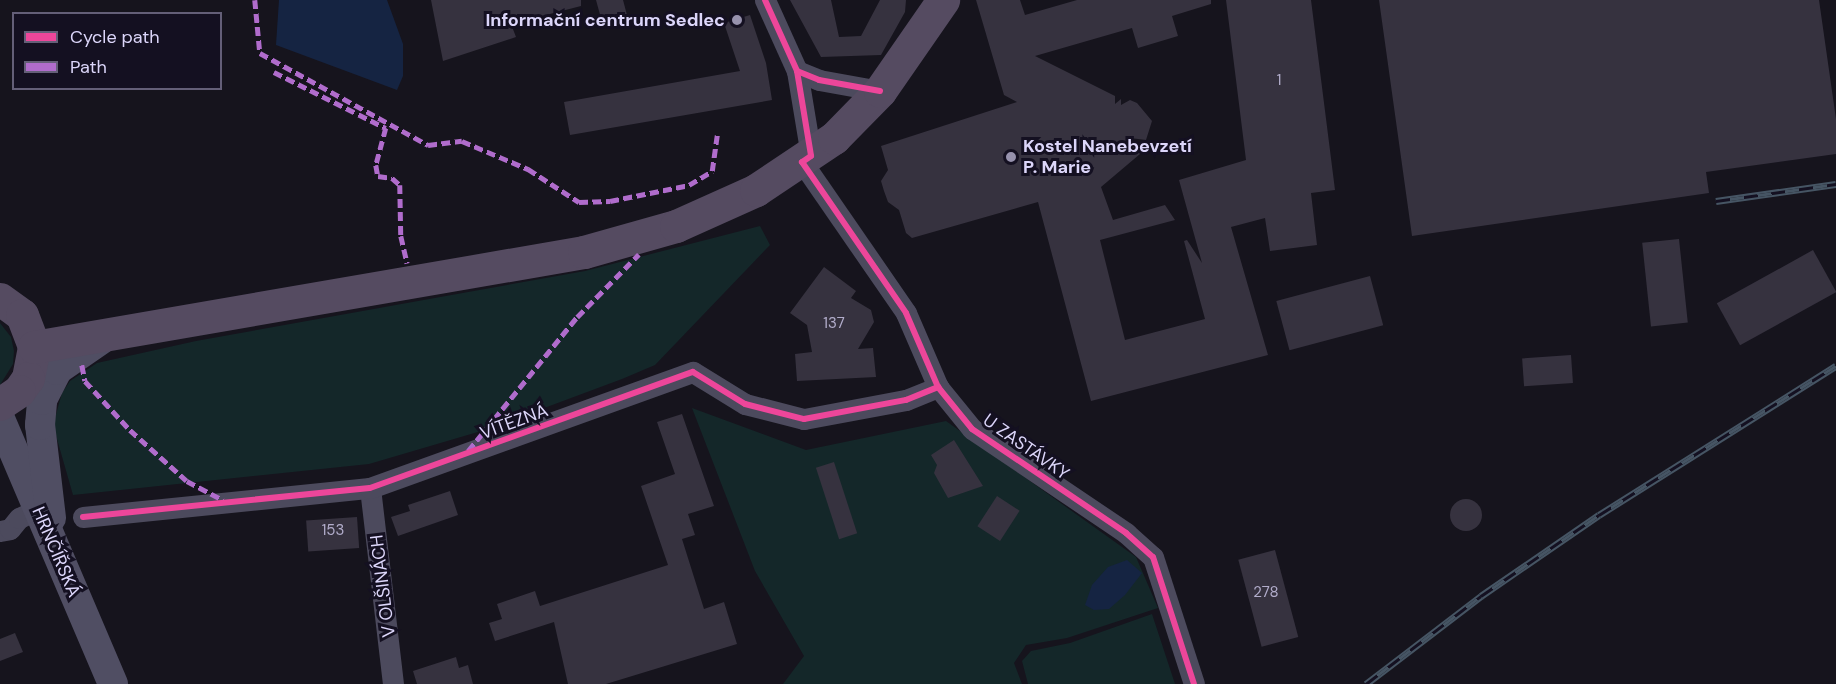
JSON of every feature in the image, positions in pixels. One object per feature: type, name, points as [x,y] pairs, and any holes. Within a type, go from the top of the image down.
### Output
[{"type":"main road","points":[[34,347],[114,331],[611,246],[696,218],[807,159],[848,125],[880,91],[942,0]]},
{"type":"main road","points":[[0,299],[22,315],[34,347],[28,378],[19,391],[0,404]]},
{"type":"main road","points":[[51,542],[51,503],[40,425],[42,400],[52,378],[65,363],[114,331]]},
{"type":"main road","name":"HRNČÍŘSKÁ","points":[[0,419],[113,684]]},
{"type":"street","points":[[765,0],[797,70],[807,159]]},
{"type":"street","points":[[797,70],[819,80],[880,91]]},
{"type":"street","name":"U ZASTÁVKY","points":[[807,159],[906,313],[938,387],[972,429],[1126,533],[1153,557],[1194,684]]},
{"type":"street","name":"VÍTĚZNÁ","points":[[83,517],[370,488],[693,372],[745,404],[804,419],[906,400],[938,387]]},
{"type":"street","name":"V OLŠINÁCH","points":[[370,488],[393,684]]},
{"type":"street","points":[[1,531],[10,529],[19,518],[38,509]]},
{"type":"green space","points":[[760,226],[770,245],[655,365],[622,379],[488,429],[369,464],[73,495],[53,425],[62,393],[70,381],[97,363],[196,341],[585,271]]},
{"type":"green space","points":[[0,323],[11,337],[14,351],[13,364],[0,385]]},
{"type":"green space","points":[[692,408],[806,450],[946,421],[1136,557],[1158,608],[1067,638],[1026,645],[1014,663],[1022,684],[783,684],[804,656],[755,571]]},
{"type":"green space","points":[[1152,614],[1175,684],[1028,684],[1022,661],[1031,651],[1070,643]]},
{"type":"water","points":[[279,0],[387,0],[403,44],[403,76],[397,90],[276,45]]},
{"type":"water","points":[[1127,560],[1142,573],[1125,595],[1109,609],[1094,610],[1085,605],[1092,585],[1108,567]]},
{"type":"building","points":[[431,0],[581,0],[581,6],[511,24],[516,37],[443,61]]},
{"type":"building","points":[[596,0],[623,0],[627,15],[602,22]]},
{"type":"building","points":[[790,0],[831,0],[839,37],[861,36],[880,0],[906,0],[905,12],[881,55],[821,57]]},
{"type":"building","points":[[976,0],[1020,0],[1025,15],[1077,0],[1211,0],[1211,4],[1172,16],[1178,36],[1138,48],[1132,28],[1035,56],[1115,96],[1115,104],[1121,99],[1121,105],[1130,100],[1137,103],[1152,121],[1146,140],[1130,138],[1140,154],[1101,187],[1113,220],[1165,205],[1175,220],[1100,240],[1125,340],[1205,319],[1184,241],[1187,240],[1202,263],[1179,180],[1246,160],[1226,0],[1311,0],[1335,190],[1311,193],[1317,245],[1270,251],[1265,218],[1231,227],[1268,355],[1091,401],[1038,202],[912,238],[906,233],[899,210],[888,202],[881,181],[888,170],[881,146],[1017,102],[1004,95]]},
{"type":"building","points":[[1379,0],[1819,0],[1836,119],[1836,154],[1706,172],[1709,193],[1412,236]]},
{"type":"building","points":[[750,15],[766,63],[772,100],[570,135],[564,102],[740,71],[724,23]]},
{"type":"building","points":[[1679,239],[1688,323],[1651,326],[1642,243]]},
{"type":"building","points":[[1813,250],[1836,292],[1740,345],[1717,303]]},
{"type":"building","points":[[824,267],[856,291],[851,298],[871,310],[874,322],[858,349],[873,348],[876,377],[797,381],[795,354],[812,352],[807,325],[790,313]]},
{"type":"building","points":[[1370,276],[1383,325],[1290,350],[1276,301]]},
{"type":"building","points":[[1571,355],[1573,383],[1524,386],[1522,358]]},
{"type":"building","points":[[682,414],[714,506],[688,514],[695,535],[682,539],[704,609],[724,602],[737,644],[606,684],[568,684],[554,622],[495,641],[489,623],[502,619],[497,604],[535,591],[540,606],[668,565],[641,486],[675,474],[657,422]]},
{"type":"building","points":[[954,440],[983,486],[948,498],[934,473],[937,465],[931,455]]},
{"type":"building","points":[[834,462],[857,533],[839,539],[816,468]]},
{"type":"building","points":[[450,491],[458,515],[398,536],[391,517],[410,511],[408,505]]},
{"type":"building","points":[[997,496],[1020,511],[1000,541],[977,526]]},
{"type":"building","points":[[1466,499],[1477,504],[1482,515],[1477,526],[1466,531],[1455,526],[1450,515],[1455,504]]},
{"type":"building","points":[[357,517],[359,548],[308,551],[306,521]]},
{"type":"building","points":[[1275,550],[1298,637],[1262,647],[1238,560]]},
{"type":"building","points":[[15,633],[23,652],[0,661],[0,639]]},
{"type":"building","points":[[456,657],[459,668],[468,665],[473,684],[417,684],[413,671]]},
{"type":"railway","points":[[1716,201],[1836,184]]},
{"type":"railway","points":[[1366,684],[1481,596],[1599,515],[1836,366]]},
{"type":"marked path","points":[[255,0],[260,53],[428,145],[462,141],[528,169],[579,202],[610,201],[689,185],[712,171],[717,135]]},
{"type":"marked path","points":[[274,72],[386,128],[376,165],[378,176],[392,178],[400,185],[401,236],[407,263]]},
{"type":"marked path","points":[[468,451],[577,317],[639,254]]},
{"type":"marked path","points":[[82,365],[85,381],[130,430],[187,481],[223,500]]},
{"type":"cycle path","points":[[765,0],[797,71],[811,156],[802,162],[906,313],[938,387],[972,429],[1126,533],[1153,557],[1194,684]]},
{"type":"cycle path","points":[[797,71],[819,80],[880,91]]},
{"type":"cycle path","points":[[83,517],[370,488],[693,372],[745,404],[804,419],[906,400],[938,387]]},
{"type":"place","name":"Informační centrum Sedlec","points":[[737,20]]},
{"type":"place","name":"Kostel Nanebevzetí P. Marie","points":[[1011,157]]}]
